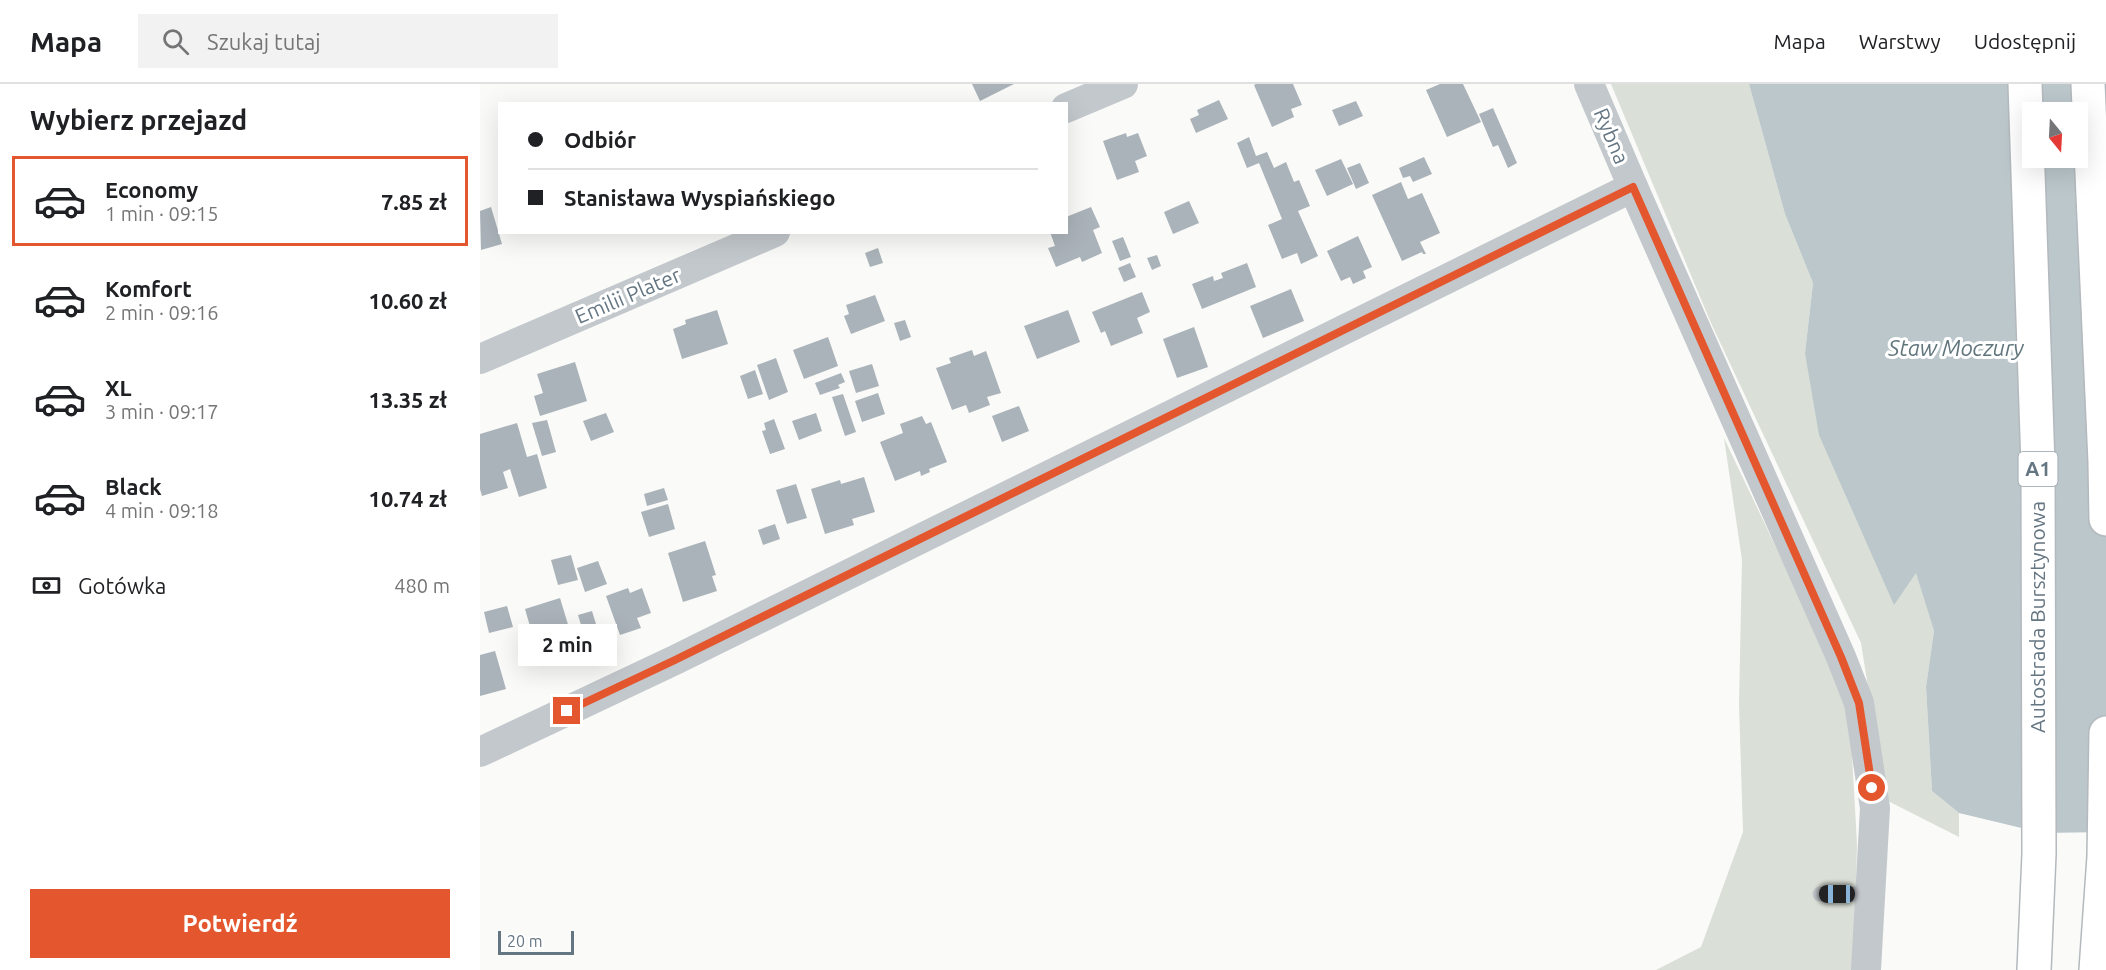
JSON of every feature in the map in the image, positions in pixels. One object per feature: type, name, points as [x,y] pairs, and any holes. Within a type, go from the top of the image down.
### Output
[{"type":"highway","name":"Autostrada Bursztynowa","points":[[2025,84],[2038,465],[2039,854],[2034,970]]},
{"type":"highway","points":[[2088,84],[2105,450],[2106,519]]},
{"type":"highway","points":[[2096,970],[2103,857],[2106,733]]},
{"type":"street","points":[[1068,107],[1123,84]]},
{"type":"street","name":"Rybna","points":[[1589,84],[1841,657],[1859,703],[1875,808],[1866,970]]},
{"type":"street","points":[[480,752],[675,660],[1633,187]]},
{"type":"street","name":"Emilii Plater","points":[[480,359],[770,234]]},
{"type":"lane","points":[[1820,894],[1871,894]]},
{"type":"shaded area","points":[[1611,84],[1749,84],[1785,214],[1813,283],[1805,353],[1894,604],[1916,572],[1934,631],[1926,687],[1932,791],[1959,813],[1959,837],[1886,800],[1861,643],[1711,323]]},
{"type":"shaded area","points":[[1724,438],[1849,701],[1857,844],[1854,970],[1656,970],[1701,947],[1743,832],[1739,704],[1742,560]]},
{"type":"water","name":"Staw Moczury","points":[[1749,84],[2106,84],[2106,832],[2042,833],[1959,813],[1932,791],[1926,687],[1934,631],[1916,573],[1894,605],[1819,435],[1805,353],[1813,283],[1785,214]]},
{"type":"building","points":[[972,84],[1014,84],[980,101]]},
{"type":"building","points":[[1293,84],[1302,105],[1291,109],[1294,117],[1272,127],[1254,85]]},
{"type":"building","points":[[1440,84],[1463,84],[1481,122],[1447,137],[1426,90]]},
{"type":"building","points":[[1219,100],[1228,119],[1196,133],[1190,119],[1199,115],[1197,110]]},
{"type":"building","points":[[1356,101],[1363,116],[1339,126],[1332,110]]},
{"type":"building","points":[[1493,108],[1517,163],[1508,168],[1498,145],[1493,147],[1479,114]]},
{"type":"building","points":[[1126,133],[1127,137],[1138,133],[1147,156],[1135,161],[1139,172],[1117,180],[1103,141]]},
{"type":"building","points":[[1249,137],[1256,156],[1267,152],[1274,168],[1286,162],[1294,182],[1299,180],[1310,206],[1298,211],[1318,256],[1301,264],[1297,253],[1282,259],[1268,225],[1282,219],[1259,163],[1247,168],[1237,143]]},
{"type":"building","points":[[1424,157],[1432,174],[1413,182],[1410,176],[1403,178],[1399,168]]},
{"type":"building","points":[[1341,159],[1353,184],[1327,196],[1315,170]]},
{"type":"building","points":[[1360,163],[1369,183],[1356,189],[1347,168]]},
{"type":"building","points":[[1401,182],[1408,199],[1422,193],[1440,233],[1420,242],[1426,254],[1422,252],[1402,261],[1372,195]]},
{"type":"building","points":[[1189,201],[1199,223],[1173,234],[1164,212]]},
{"type":"building","points":[[491,207],[502,244],[481,250],[480,211]]},
{"type":"building","points":[[1091,207],[1100,227],[1093,230],[1102,253],[1082,262],[1080,257],[1056,267],[1048,248],[1055,246],[1051,234],[1068,234],[1068,216]]},
{"type":"building","points":[[1358,236],[1372,267],[1363,271],[1366,278],[1353,284],[1350,277],[1341,281],[1327,251]]},
{"type":"building","points":[[1123,237],[1131,257],[1120,261],[1112,241]]},
{"type":"building","points":[[878,248],[883,263],[870,267],[865,253]]},
{"type":"building","points":[[1157,255],[1161,266],[1152,270],[1147,258]]},
{"type":"building","points":[[1130,263],[1136,277],[1124,282],[1118,268]]},
{"type":"building","points":[[1247,263],[1256,287],[1202,309],[1192,284],[1213,276],[1214,281],[1223,278],[1221,273]]},
{"type":"building","points":[[1291,289],[1304,321],[1263,338],[1250,306]]},
{"type":"building","points":[[1142,292],[1150,312],[1137,318],[1143,333],[1111,346],[1105,331],[1101,333],[1092,312]]},
{"type":"building","points":[[875,295],[885,321],[851,334],[844,316],[849,314],[846,305]]},
{"type":"building","points":[[717,310],[728,344],[682,359],[673,329],[686,324],[685,320]]},
{"type":"building","points":[[1068,310],[1080,342],[1037,359],[1024,326]]},
{"type":"building","points":[[905,320],[911,337],[900,341],[894,323]]},
{"type":"building","points":[[1194,327],[1208,367],[1177,378],[1163,339]]},
{"type":"building","points":[[828,337],[838,366],[804,379],[793,350]]},
{"type":"building","points":[[972,350],[974,356],[986,351],[1001,393],[987,397],[990,405],[969,413],[966,405],[952,410],[936,368],[951,363],[949,358]]},
{"type":"building","points":[[776,358],[788,392],[769,400],[757,365]]},
{"type":"building","points":[[575,362],[587,401],[540,416],[534,396],[543,393],[537,374]]},
{"type":"building","points":[[872,364],[879,386],[856,393],[849,371]]},
{"type":"building","points":[[755,370],[763,394],[748,399],[740,376]]},
{"type":"building","points":[[841,373],[845,382],[838,385],[840,388],[820,395],[815,383]]},
{"type":"building","points":[[878,393],[885,414],[862,422],[855,401]]},
{"type":"building","points":[[843,394],[856,432],[845,436],[832,397]]},
{"type":"building","points":[[1019,406],[1029,431],[1002,442],[992,416]]},
{"type":"building","points":[[606,413],[614,432],[591,441],[583,421]]},
{"type":"building","points":[[816,413],[822,431],[799,440],[792,421]]},
{"type":"building","points":[[922,416],[926,424],[931,422],[947,462],[929,469],[930,472],[921,476],[920,471],[895,481],[880,442],[903,433],[900,424]]},
{"type":"building","points":[[774,419],[785,449],[770,454],[762,431],[766,430],[764,423]]},
{"type":"building","points":[[547,420],[556,452],[542,456],[532,423]]},
{"type":"building","points":[[517,423],[527,457],[537,454],[547,488],[519,497],[510,469],[503,472],[508,488],[482,496],[480,434]]},
{"type":"building","points":[[864,477],[875,512],[852,519],[854,525],[825,534],[811,489],[840,480],[841,484]]},
{"type":"building","points":[[796,484],[807,518],[787,524],[776,490]]},
{"type":"building","points":[[664,488],[668,500],[647,506],[644,494]]},
{"type":"building","points":[[668,504],[675,529],[649,537],[641,512]]},
{"type":"building","points":[[775,524],[780,539],[763,545],[758,530]]},
{"type":"building","points":[[705,541],[716,575],[712,576],[717,591],[683,602],[668,553]]},
{"type":"building","points":[[571,555],[578,580],[558,585],[551,560]]},
{"type":"building","points":[[598,561],[607,584],[585,592],[577,568]]},
{"type":"building","points":[[628,588],[630,593],[642,588],[651,613],[637,618],[641,628],[620,635],[606,596]]},
{"type":"building","points":[[560,598],[576,651],[540,661],[525,609]]},
{"type":"building","points":[[507,606],[513,627],[489,633],[484,612]]},
{"type":"building","points":[[592,611],[607,660],[593,664],[578,615]]},
{"type":"building","points":[[495,651],[506,689],[480,696],[480,655]]},
{"type":"route","points":[[567,711],[675,660],[1633,187],[1841,657],[1859,703],[1872,788]]}]
